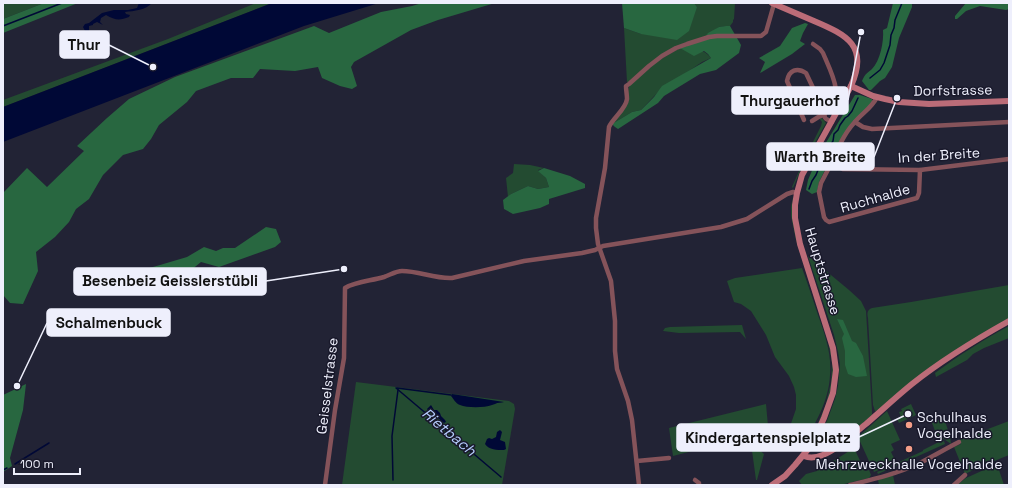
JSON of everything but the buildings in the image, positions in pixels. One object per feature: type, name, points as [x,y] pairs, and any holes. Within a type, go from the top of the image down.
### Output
[{"type":"main road","name":"Hauptstrasse","points":[[771,485],[785,476],[813,442],[829,405],[835,382],[835,359],[833,348],[798,236],[795,212],[797,193],[802,175],[851,86],[858,61],[851,42],[847,38],[836,31],[773,4]]},
{"type":"main road","name":"Dorfstrasse","points":[[851,86],[862,92],[877,97],[900,102],[1009,101]]},
{"type":"main road","points":[[805,451],[808,458],[815,457],[826,453],[847,440],[931,370],[974,341],[1009,321]]},
{"type":"main road","points":[[805,451],[826,453]]},
{"type":"street","points":[[639,485],[632,420],[617,368],[615,351],[615,321],[611,281],[597,239],[596,218],[605,168],[609,127],[626,103],[626,86],[662,56],[676,48],[709,37],[761,36],[766,32],[773,4]]},
{"type":"street","points":[[812,121],[832,106],[836,94],[835,83],[823,53],[813,44]]},
{"type":"street","points":[[804,120],[787,81],[789,74],[794,70],[801,70],[806,73],[823,109],[826,119],[832,122]]},
{"type":"street","points":[[832,162],[847,131],[873,104],[877,97]]},
{"type":"street","points":[[855,122],[863,127],[872,129],[1009,122]]},
{"type":"street","name":"In der Breite","points":[[832,162],[843,169],[920,170],[1009,159]]},
{"type":"street","name":"Ruchhalde","points":[[832,162],[821,183],[819,192],[824,217],[829,222],[917,198],[919,193],[920,170]]},
{"type":"street","points":[[599,248],[603,246],[722,227],[751,217],[787,194],[797,193]]},
{"type":"street","name":"Geisselstrasse","points":[[326,485],[335,410],[344,358],[345,288],[354,284],[401,271],[452,278],[524,261],[582,253],[599,248]]},
{"type":"street","points":[[850,485],[906,469],[959,442]]},
{"type":"street","points":[[637,461],[668,458]]},
{"type":"street","points":[[954,485],[966,475]]},
{"type":"street","points":[[695,480],[700,485]]},
{"type":"green space","points":[[3,3],[44,3],[3,19]]},
{"type":"green space","points":[[44,3],[78,3],[3,33],[3,19]]},
{"type":"green space","points":[[256,3],[272,3],[3,107],[3,100],[168,39]]},
{"type":"green space","points":[[422,3],[495,3],[438,20],[411,30],[354,62],[351,67],[357,86],[352,89],[340,86],[322,78],[318,67],[295,71],[260,69],[253,78],[231,78],[196,91],[187,102],[159,125],[143,149],[123,155],[103,175],[89,199],[76,209],[69,222],[55,237],[36,252],[38,271],[23,304],[10,303],[3,295],[3,193],[27,168],[47,187],[84,151],[77,146],[129,99],[175,77],[314,26],[329,33],[381,12]]},
{"type":"green space","points":[[622,3],[694,3],[697,7],[689,31],[677,40],[641,34],[624,28]]},
{"type":"green space","points":[[694,3],[735,3],[733,22],[730,26],[719,27],[705,37],[674,48],[627,82],[624,28],[641,34],[697,7]]},
{"type":"green space","points":[[893,3],[912,3],[912,7],[899,38],[892,67],[885,78],[869,90],[862,81],[866,74],[875,66],[879,56],[883,40],[883,30],[887,28]]},
{"type":"green space","points":[[966,3],[1009,3],[1009,9],[1006,10],[980,6],[966,11],[955,19],[955,16]]},
{"type":"green space","points":[[805,23],[808,24],[800,41],[805,44],[792,54],[760,73],[765,62],[759,58],[780,46],[792,28]]},
{"type":"green space","points":[[730,26],[741,45],[739,53],[716,70],[700,74],[664,96],[658,103],[618,129],[612,124],[632,112],[641,110],[654,97],[662,86],[711,58],[704,51],[694,56],[680,48],[705,37],[708,33],[719,27]]},
{"type":"green space","points":[[680,48],[705,52],[711,58],[702,62],[658,92],[641,110],[632,112],[612,124],[625,108],[629,86],[658,61]]},
{"type":"green space","points":[[855,95],[872,99],[872,102],[836,148],[819,182],[817,192],[812,194],[806,190],[808,180],[819,154]]},
{"type":"green space","points":[[821,117],[826,123],[803,164],[793,188],[792,187],[804,160],[821,126],[822,122],[819,118]]},
{"type":"green space","points":[[514,164],[544,168],[538,170],[546,178],[549,187],[538,189],[528,186],[508,197],[506,178],[513,173]]},
{"type":"green space","points":[[544,168],[570,176],[585,184],[585,188],[549,199],[549,204],[540,208],[513,214],[504,209],[503,200],[511,194],[528,186],[538,189],[549,187],[546,178],[538,171]]},
{"type":"green space","points":[[793,196],[792,207],[830,347],[832,360],[827,337],[796,240],[791,216]]},
{"type":"green space","points":[[266,227],[276,229],[281,242],[275,247],[219,267],[201,262],[190,271],[116,282],[114,278],[187,257],[204,247],[216,251],[223,248],[235,248]]},
{"type":"green space","points":[[808,256],[861,301],[866,311],[872,411],[872,415],[847,437],[834,446],[819,451],[816,450],[814,446],[827,421],[835,399],[840,364],[834,335]]},
{"type":"green space","points":[[802,268],[827,345],[830,360],[830,375],[827,395],[820,414],[800,449],[786,438],[796,409],[796,395],[794,387],[789,376],[775,357],[766,335],[751,311],[741,304],[734,302],[727,281],[735,278]]},
{"type":"green space","points":[[1009,285],[1009,318],[875,411],[873,405],[868,315],[869,310],[872,308]]},
{"type":"green space","points":[[837,319],[843,320],[852,341],[856,343],[863,356],[867,376],[856,377],[848,374],[845,365],[845,351],[842,338],[844,334]]},
{"type":"green space","points":[[742,325],[746,339],[740,332],[679,333],[663,331],[665,328],[670,327]]},
{"type":"green space","points":[[1009,326],[1009,338],[984,348],[973,354],[967,360],[936,377],[935,373],[953,360]]},
{"type":"green space","points":[[832,363],[832,382],[827,402],[820,421],[805,447],[826,404],[831,382]]},
{"type":"green space","points":[[356,382],[509,401],[514,404],[515,409],[502,485],[342,485]]},
{"type":"green space","points":[[26,384],[23,410],[10,458],[12,466],[3,472],[3,395]]},
{"type":"green space","points":[[766,404],[768,426],[786,438],[769,446],[764,441],[757,448],[764,454],[756,480],[750,436],[673,456],[669,428]]},
{"type":"green space","points":[[911,404],[916,415],[899,423],[897,419],[901,417],[899,412],[902,411],[901,409]]},
{"type":"green space","points":[[887,411],[900,440],[891,444],[894,450],[891,452],[896,462],[874,472],[858,437]]},
{"type":"green space","points":[[944,418],[951,444],[944,439],[939,441],[932,423]]},
{"type":"green space","points":[[1009,421],[1009,455],[965,474],[954,447],[961,444],[959,440]]},
{"type":"green space","points":[[944,441],[945,444],[878,474],[877,472],[939,442]]},
{"type":"green space","points":[[854,448],[865,471],[869,470],[871,475],[869,478],[840,485],[802,485],[799,481],[806,474],[817,471],[817,468],[835,460]]},
{"type":"green space","points":[[997,464],[1004,485],[957,485],[966,478]]},
{"type":"green space","points":[[893,475],[895,485],[879,485],[878,480]]},
{"type":"shaded area","points":[[139,3],[152,3],[143,9],[125,12],[126,14],[130,15],[129,17],[122,19],[115,19],[106,15],[101,18],[100,22],[103,25],[97,22],[89,26],[89,31],[85,31],[83,27],[85,24],[89,23],[102,13],[114,10],[128,10],[137,8]]},
{"type":"shaded area","points":[[272,3],[379,3],[304,26],[3,142],[3,107]]},
{"type":"shaded area","points":[[452,394],[504,402],[485,407],[467,407],[457,403],[451,396]]},
{"type":"shaded area","points":[[431,405],[434,410],[437,410],[440,413],[446,422],[444,423],[429,412],[427,409]]},
{"type":"shaded area","points":[[500,430],[502,432],[500,440],[505,442],[506,449],[491,449],[485,444],[487,439],[496,437],[497,432]]},
{"type":"waterway","points":[[3,26],[62,3]]},
{"type":"waterway","points":[[870,78],[880,70],[884,63],[890,45],[895,20],[902,3]]},
{"type":"waterway","points":[[809,189],[824,155],[833,141],[834,134],[852,111],[858,98]]},
{"type":"waterway","name":"Rietbach","points":[[396,388],[501,477]]},
{"type":"waterway","points":[[397,388],[451,395]]},
{"type":"waterway","points":[[393,480],[392,436],[398,390]]},
{"type":"waterway","name":"Rietbach","points":[[15,464],[49,443]]},
{"type":"waterway","name":"Rietbach","points":[[3,470],[7,468]]},
{"type":"place","name":"Thurgauerhof","points":[[861,32]]},
{"type":"place","name":"Thur","points":[[153,67]]},
{"type":"place","name":"Warth Breite","points":[[897,98]]},
{"type":"place","name":"Besenbeiz Geisslerstübli","points":[[344,269]]},
{"type":"place","name":"Schalmenbuck","points":[[17,386]]},
{"type":"place","name":"Kindergartenspielplatz","points":[[908,414]]},
{"type":"place","name":"Schulhaus Vogelhalde","points":[[909,425]]},
{"type":"place","name":"Mehrzweckhalle Vogelhalde","points":[[909,449]]}]
